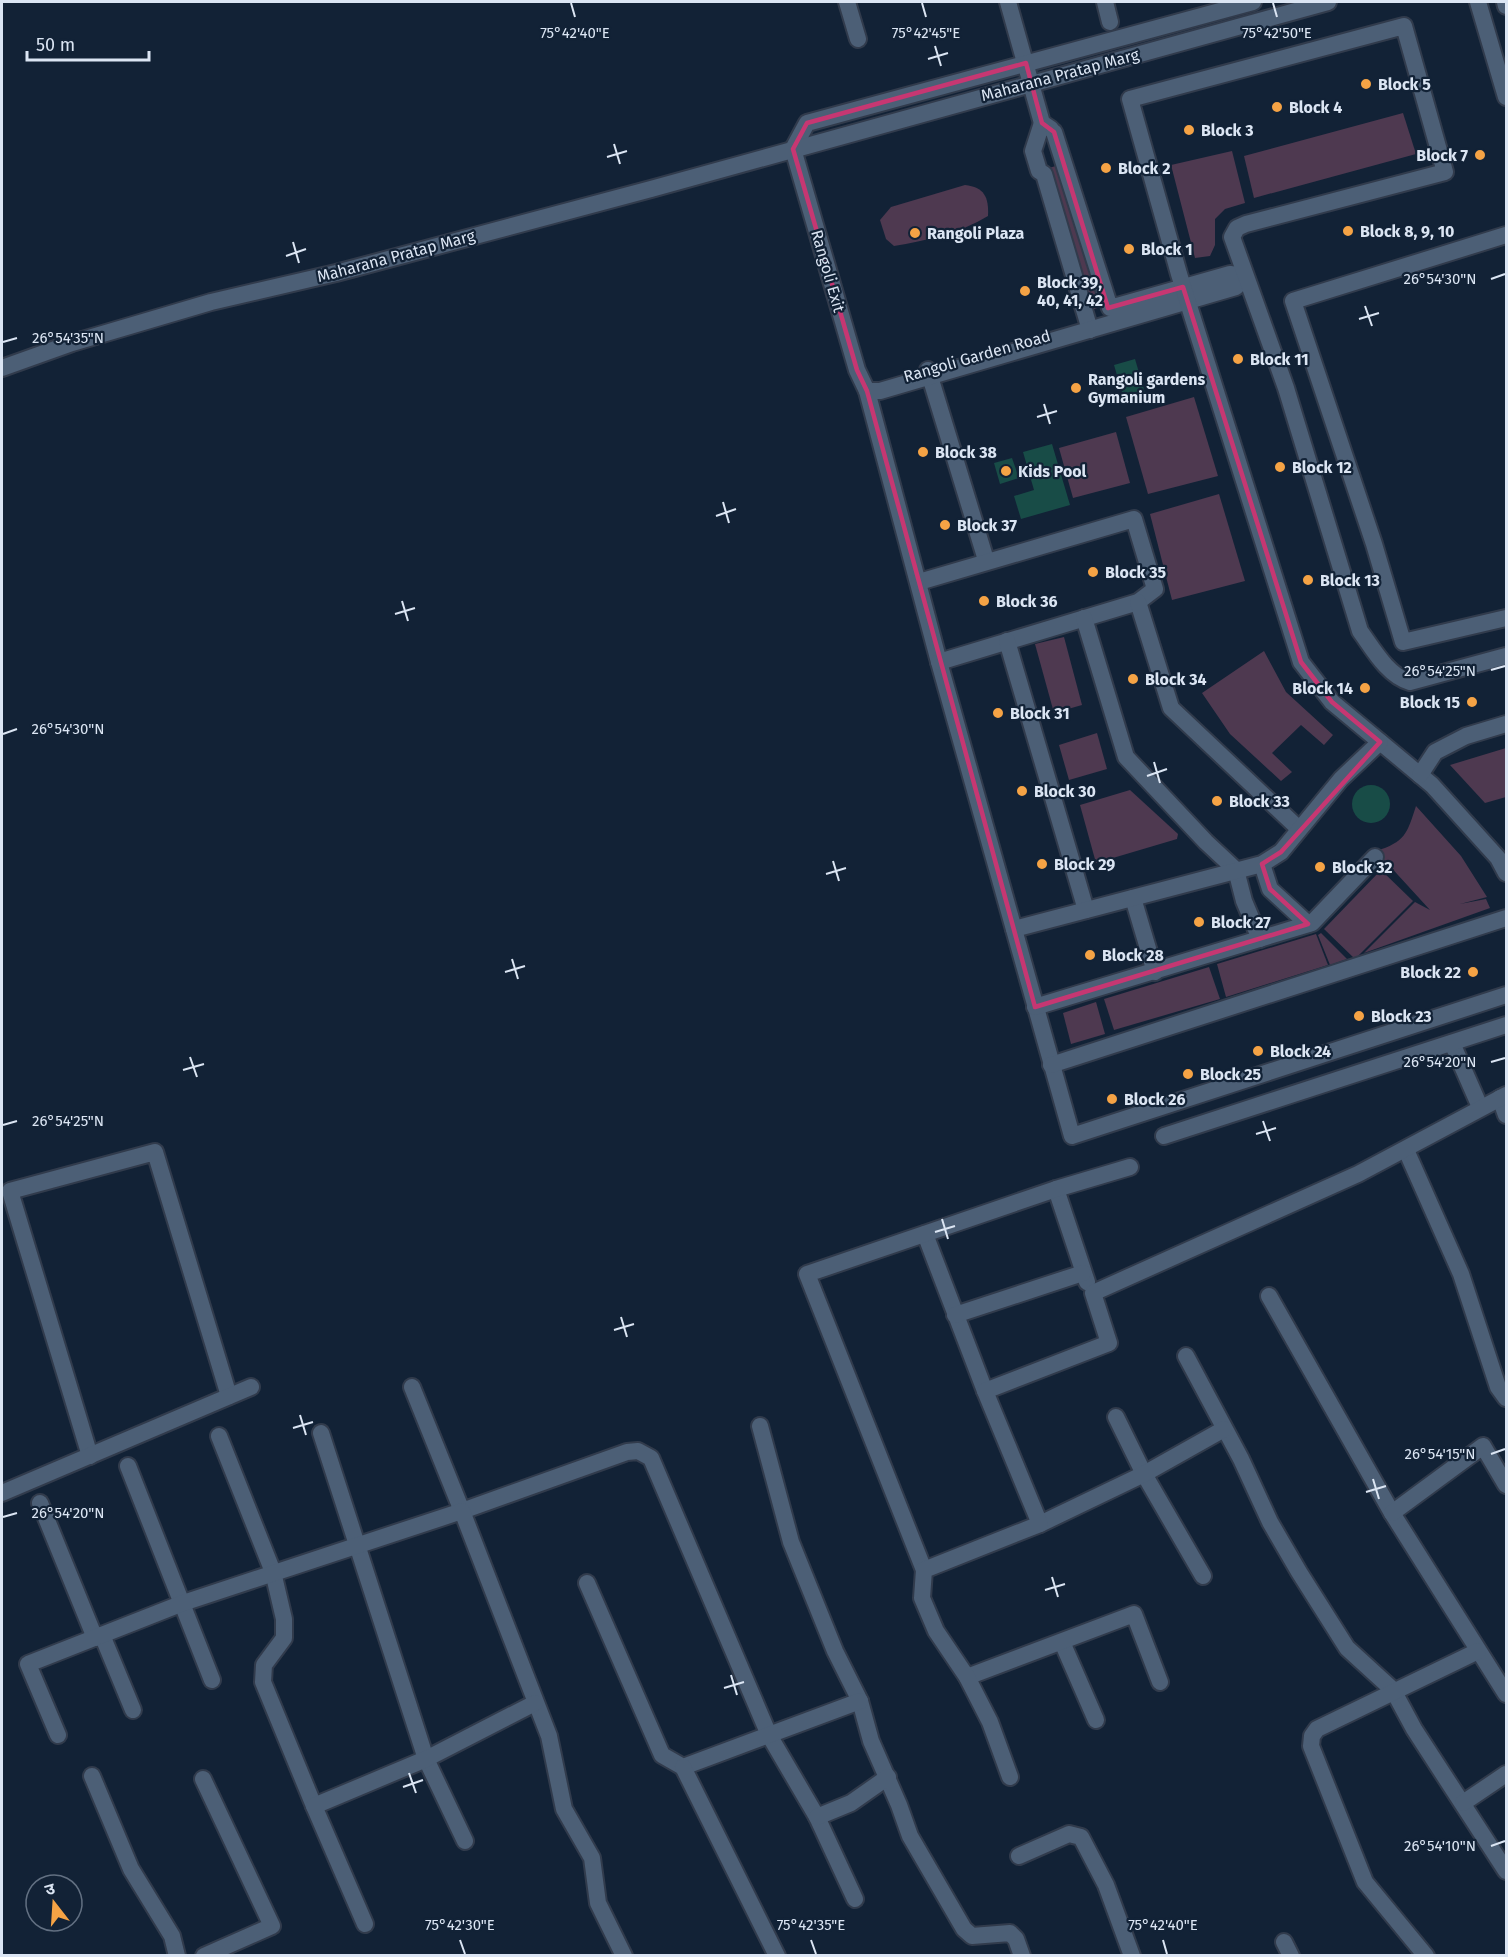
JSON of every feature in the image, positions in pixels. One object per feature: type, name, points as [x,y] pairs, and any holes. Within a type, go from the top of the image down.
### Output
[{"type":"street","points":[[847,2],[858,39]]},
{"type":"street","points":[[1008,2],[1031,82],[1068,176],[1110,308],[1236,287],[1245,276]]},
{"type":"street","points":[[1105,2],[1110,21]]},
{"type":"street","name":"Maharana Pratap Marg","points":[[793,149],[807,123],[1252,2]]},
{"type":"street","name":"Maharana Pratap Marg","points":[[2,368],[72,343],[211,302],[336,273],[1328,2]]},
{"type":"street","points":[[1478,2],[1506,97]]},
{"type":"street","points":[[1506,656],[1410,682],[1401,679],[1376,654],[1360,631],[1286,388],[1232,237],[1237,228],[1445,172],[1404,26],[1130,99],[1186,294],[1301,662],[1332,702],[1420,775],[1498,858],[1506,873]]},
{"type":"street","points":[[1048,127],[1034,146],[1089,327]]},
{"type":"street","name":"Rangoli Exit","points":[[793,149],[857,370],[867,391],[939,662],[1072,1136],[1506,995]]},
{"type":"street","points":[[1506,235],[1293,301],[1374,544],[1403,642],[1506,618]]},
{"type":"street","name":"Rangoli Garden Road","points":[[867,391],[878,384],[929,373],[1089,327],[1186,294]]},
{"type":"street","points":[[929,373],[986,560]]},
{"type":"street","points":[[919,582],[986,560],[1134,519],[1155,589],[1138,602],[939,662]]},
{"type":"street","points":[[1138,602],[1171,708],[1298,828]]},
{"type":"street","points":[[1084,618],[1126,757],[1206,842],[1236,870],[1244,901],[1260,939]]},
{"type":"street","points":[[1007,642],[1086,910]]},
{"type":"street","points":[[1420,775],[1435,752],[1466,736],[1506,724]]},
{"type":"street","points":[[1014,929],[1262,864],[1281,852],[1298,828],[1341,779],[1380,742]]},
{"type":"street","points":[[1035,1007],[1308,924],[1375,857]]},
{"type":"street","points":[[1262,864],[1270,889],[1308,924]]},
{"type":"street","points":[[1133,898],[1155,972]]},
{"type":"street","points":[[1051,1065],[1506,918]]},
{"type":"street","points":[[1164,1136],[1506,1025]]},
{"type":"street","points":[[1452,1043],[1480,1107]]},
{"type":"street","points":[[1093,1293],[1406,1150],[1503,1096],[1506,1114]]},
{"type":"street","points":[[1406,1150],[1461,1274],[1498,1387],[1506,1398]]},
{"type":"street","points":[[90,1456],[6,1192],[154,1152],[229,1396]]},
{"type":"street","points":[[1010,1777],[990,1722],[967,1677],[936,1631],[922,1598],[924,1570],[807,1274],[1056,1189],[1130,1167]]},
{"type":"street","points":[[985,1390],[1109,1343],[1093,1293],[1083,1273],[1056,1189]]},
{"type":"street","points":[[925,1234],[955,1315],[1040,1524]]},
{"type":"street","points":[[955,1315],[1083,1273]]},
{"type":"street","points":[[1269,1296],[1392,1513],[1506,1694]]},
{"type":"street","points":[[1186,1356],[1270,1522],[1347,1648],[1393,1690],[1414,1730],[1506,1871]]},
{"type":"street","points":[[3,1488],[90,1456],[251,1387]]},
{"type":"street","points":[[412,1387],[549,1736],[564,1809],[592,1858],[598,1903],[624,1956]]},
{"type":"street","points":[[1116,1417],[1144,1474],[1203,1576]]},
{"type":"street","points":[[760,1426],[791,1542],[835,1651],[860,1701],[871,1741],[888,1777],[910,1836],[964,1929],[972,1936],[1010,1933],[1016,1940],[1022,1956]]},
{"type":"street","points":[[924,1570],[1040,1524],[1144,1474],[1224,1429]]},
{"type":"street","points":[[321,1433],[426,1759],[465,1841]]},
{"type":"street","points":[[219,1436],[273,1572],[285,1629],[284,1638],[264,1665],[263,1682],[364,1924]]},
{"type":"street","points":[[1392,1513],[1483,1446],[1506,1485]]},
{"type":"street","points":[[58,1735],[28,1664],[183,1603],[273,1572],[462,1511],[627,1452],[645,1454],[651,1458],[769,1735],[817,1817],[855,1899]]},
{"type":"street","points":[[128,1466],[212,1680]]},
{"type":"street","points":[[40,1503],[133,1710]]},
{"type":"street","points":[[587,1583],[662,1755],[683,1767],[777,1956]]},
{"type":"street","points":[[967,1677],[1062,1642],[1096,1626],[1134,1614],[1160,1682]]},
{"type":"street","points":[[1062,1642],[1096,1720]]},
{"type":"street","points":[[1426,1956],[1365,1882],[1311,1746],[1312,1736],[1317,1729],[1393,1690],[1479,1652]]},
{"type":"street","points":[[683,1767],[860,1701]]},
{"type":"street","points":[[314,1806],[426,1759],[535,1703]]},
{"type":"street","points":[[1462,1803],[1506,1774]]},
{"type":"street","points":[[92,1776],[131,1869],[172,1936],[177,1956]]},
{"type":"street","points":[[817,1817],[851,1803],[888,1777]]},
{"type":"street","points":[[203,1779],[272,1926],[204,1956]]},
{"type":"street","points":[[1019,1856],[1070,1833],[1081,1837],[1106,1885],[1132,1956]]},
{"type":"highlighted area","points":[[1026,63],[1042,123],[1054,132],[1108,308],[1183,287],[1301,662],[1332,702],[1380,742],[1281,852],[1262,864],[1270,889],[1308,924],[1035,1007],[867,391],[857,370],[793,149],[807,123]]},
{"type":"shaded area","points":[[1403,113],[1416,154],[1254,198],[1244,156]]},
{"type":"shaded area","points":[[1232,151],[1245,203],[1225,209],[1215,219],[1215,245],[1210,256],[1195,258],[1171,165]]},
{"type":"shaded area","points":[[1059,165],[1101,307],[1091,310],[1049,168]]},
{"type":"shaded area","points":[[965,185],[977,188],[984,194],[988,216],[954,232],[918,242],[894,246],[886,239],[880,220],[891,207]]},
{"type":"shaded area","points":[[1135,359],[1145,393],[1124,399],[1114,365]]},
{"type":"shaded area","points":[[1194,397],[1218,476],[1148,494],[1126,417]]},
{"type":"shaded area","points":[[1116,432],[1130,483],[1073,498],[1059,448]]},
{"type":"shaded area","points":[[1052,444],[1070,505],[1021,519],[1014,496],[1034,490],[1023,452]]},
{"type":"shaded area","name":"Kids Pool","points":[[1012,458],[1019,478],[1000,484],[994,463]]},
{"type":"shaded area","points":[[1219,494],[1245,581],[1172,600],[1150,514]]},
{"type":"shaded area","points":[[1064,637],[1082,705],[1054,713],[1035,644]]},
{"type":"shaded area","points":[[1264,651],[1286,692],[1333,735],[1324,745],[1301,725],[1272,753],[1292,772],[1281,781],[1230,734],[1202,693]]},
{"type":"shaded area","points":[[1097,733],[1107,769],[1069,780],[1059,745]]},
{"type":"shaded area","points":[[1506,748],[1506,797],[1485,803],[1450,765]]},
{"type":"shaded area","points":[[1371,785],[1378,786],[1384,791],[1389,797],[1389,811],[1384,817],[1378,822],[1371,823],[1364,822],[1358,817],[1353,811],[1352,804],[1353,797],[1358,791],[1364,786]]},
{"type":"shaded area","points":[[1130,790],[1178,834],[1177,839],[1096,863],[1080,805]]},
{"type":"shaded area","points":[[1416,806],[1461,856],[1487,897],[1460,904],[1486,899],[1490,908],[1364,953],[1415,902],[1430,910],[1376,851],[1386,848],[1404,836]]},
{"type":"shaded area","points":[[1381,870],[1413,901],[1355,959],[1324,929]]},
{"type":"shaded area","points":[[1321,933],[1347,959],[1330,965],[1318,935]]},
{"type":"shaded area","points":[[1316,934],[1328,965],[1226,997],[1217,964]]},
{"type":"shaded area","points":[[1209,967],[1220,999],[1114,1030],[1104,999]]},
{"type":"shaded area","points":[[1096,1002],[1105,1034],[1071,1044],[1063,1013]]},
{"type":"place","name":"Block 5","points":[[1366,84]]},
{"type":"place","name":"Block 4","points":[[1277,107]]},
{"type":"place","name":"Block 3","points":[[1189,130]]},
{"type":"place","name":"Block 7","points":[[1480,155]]},
{"type":"place","name":"Block 2","points":[[1106,168]]},
{"type":"place","name":"Block 8, 9, 10","points":[[1348,231]]},
{"type":"place","name":"Rangoli Plaza","points":[[915,233]]},
{"type":"place","name":"Block 1","points":[[1129,249]]},
{"type":"place","name":"Block 39, 40, 41, 42","points":[[1025,291]]},
{"type":"place","name":"Block 11","points":[[1238,359]]},
{"type":"place","name":"Rangoli gardens Gymanium","points":[[1076,388]]},
{"type":"place","name":"Block 38","points":[[923,452]]},
{"type":"place","name":"Block 12","points":[[1280,467]]},
{"type":"place","name":"Kids Pool","points":[[1006,471]]},
{"type":"place","name":"Block 37","points":[[945,525]]},
{"type":"place","name":"Block 35","points":[[1093,572]]},
{"type":"place","name":"Block 13","points":[[1308,580]]},
{"type":"place","name":"Block 36","points":[[984,601]]},
{"type":"place","name":"Block 34","points":[[1133,679]]},
{"type":"place","name":"Block 14","points":[[1365,688]]},
{"type":"place","name":"Block 15","points":[[1472,702]]},
{"type":"place","name":"Block 31","points":[[998,713]]},
{"type":"place","name":"Block 30","points":[[1022,791]]},
{"type":"place","name":"Block 33","points":[[1217,801]]},
{"type":"place","name":"Block 29","points":[[1042,864]]},
{"type":"place","name":"Block 32","points":[[1320,867]]},
{"type":"place","name":"Block 27","points":[[1199,922]]},
{"type":"place","name":"Block 28","points":[[1090,955]]},
{"type":"place","name":"Block 22","points":[[1473,972]]},
{"type":"place","name":"Block 23","points":[[1359,1016]]},
{"type":"place","name":"Block 24","points":[[1258,1051]]},
{"type":"place","name":"Block 25","points":[[1188,1074]]},
{"type":"place","name":"Block 26","points":[[1112,1099]]}]
